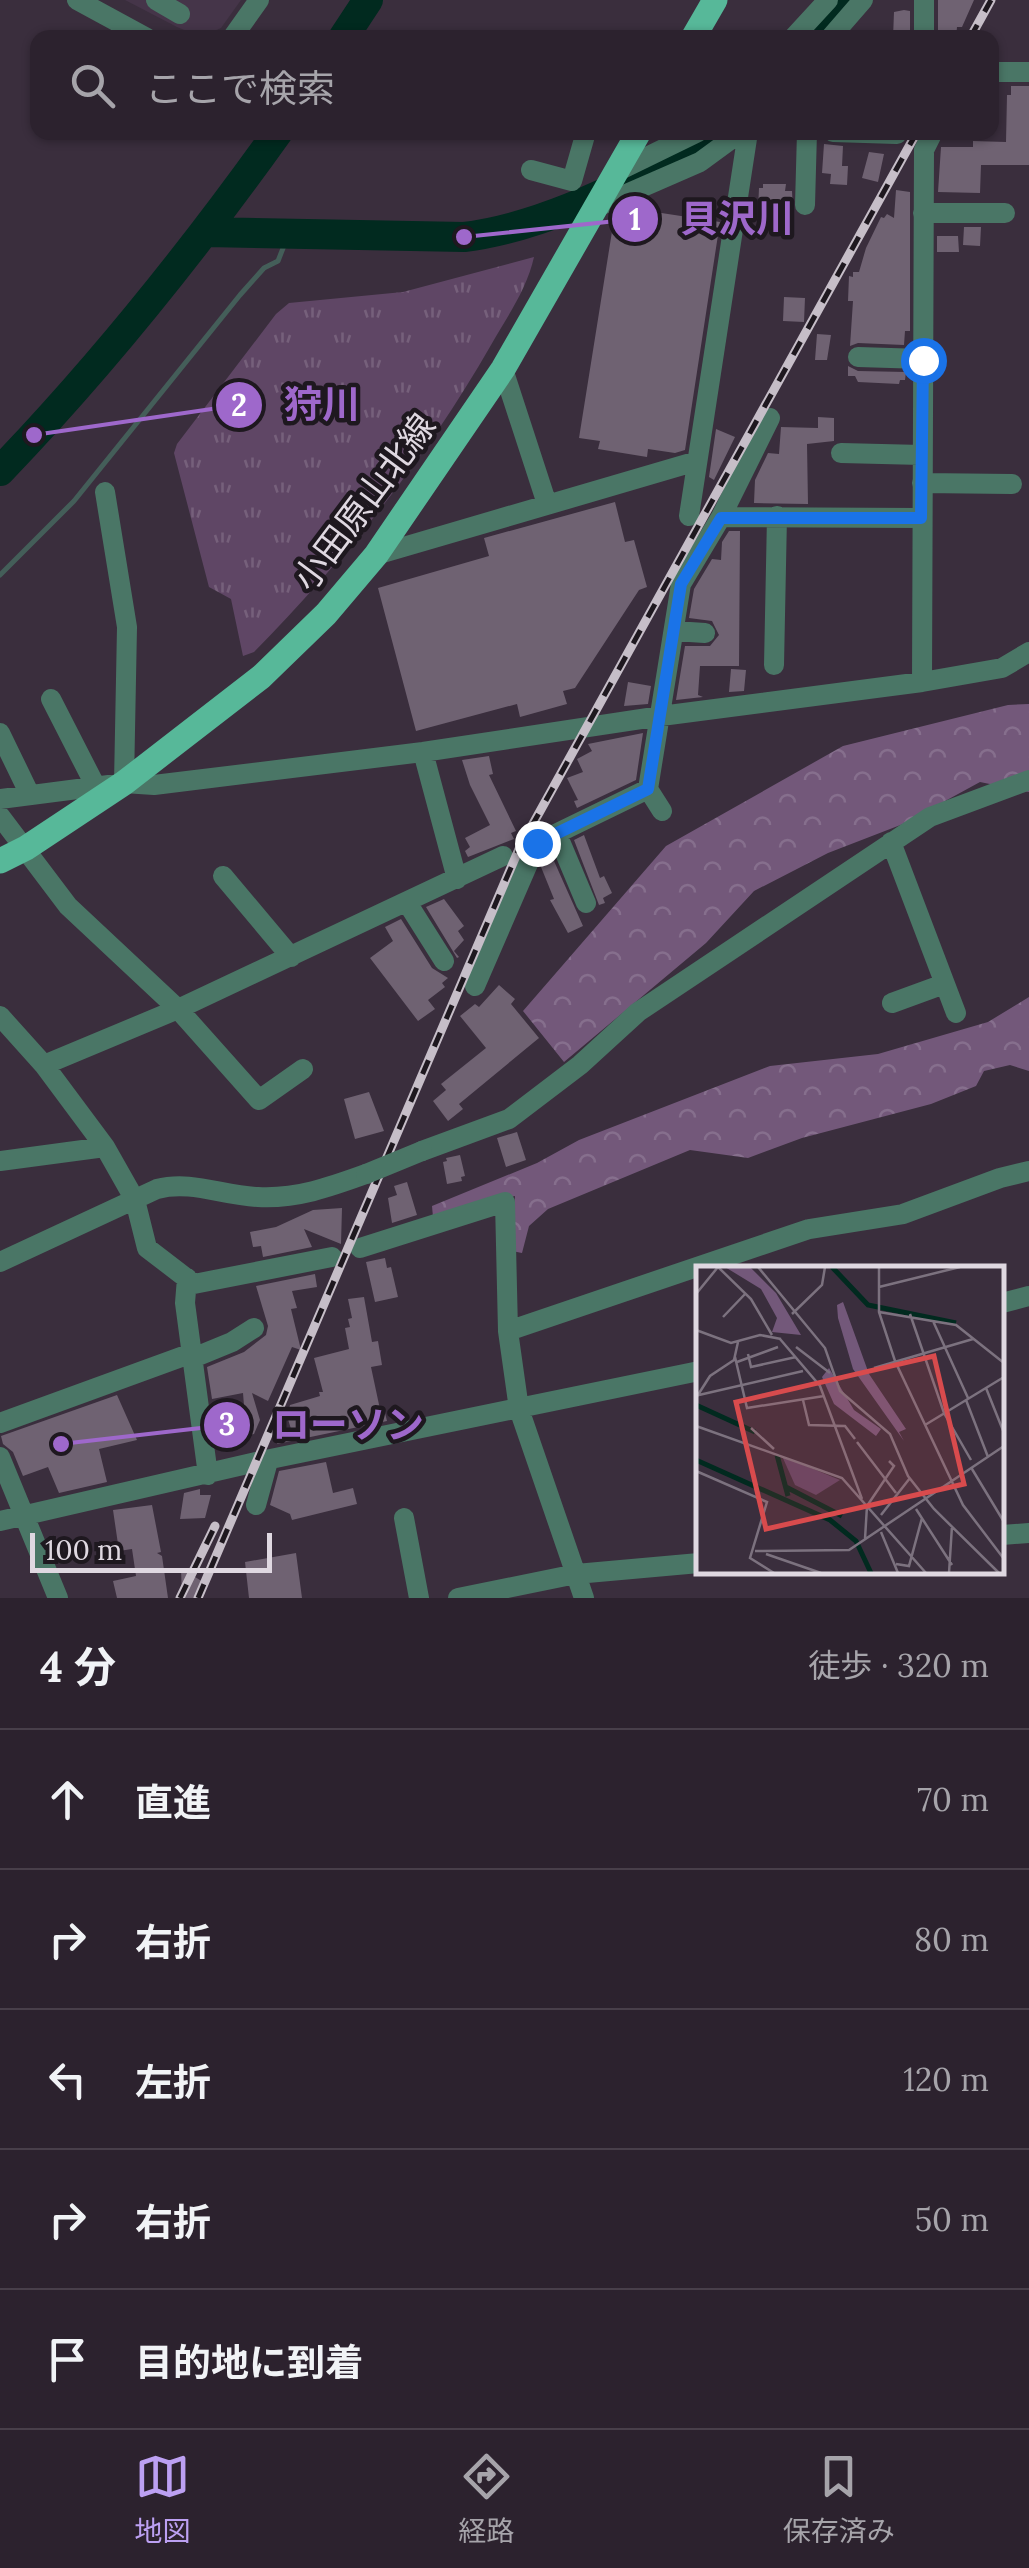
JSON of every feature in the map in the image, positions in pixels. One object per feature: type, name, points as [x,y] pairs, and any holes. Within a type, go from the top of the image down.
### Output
[{"type":"main road","points":[[698,30],[715,0]]},
{"type":"main road","name":"小田原山北線","points":[[0,861],[124,783],[261,677],[326,614],[376,555],[503,369],[634,140]]},
{"type":"street","points":[[77,0],[132,30]]},
{"type":"street","points":[[156,0],[180,14]]},
{"type":"street","points":[[238,30],[259,0]]},
{"type":"street","points":[[800,30],[828,0]]},
{"type":"street","points":[[837,30],[862,0]]},
{"type":"street","points":[[924,0],[924,30]]},
{"type":"street","points":[[999,72],[1029,72]]},
{"type":"street","points":[[531,170],[572,180],[584,140]]},
{"type":"street","points":[[616,172],[682,140]]},
{"type":"street","points":[[599,206],[700,162],[733,140]]},
{"type":"street","points":[[689,516],[744,140]]},
{"type":"street","points":[[806,206],[807,140]]},
{"type":"street","points":[[922,682],[923,212],[924,150],[929,140]]},
{"type":"street","points":[[923,212],[1005,213]]},
{"type":"street","points":[[858,357],[923,360]]},
{"type":"street","points":[[503,369],[547,504]]},
{"type":"street","points":[[662,811],[648,789],[681,584],[721,518],[770,418]]},
{"type":"street","points":[[841,453],[922,455]]},
{"type":"street","points":[[376,555],[697,462]]},
{"type":"street","points":[[922,482],[1012,484]]},
{"type":"street","points":[[105,492],[126,626],[124,783]]},
{"type":"street","points":[[774,665],[777,516]]},
{"type":"street","points":[[721,518],[921,518]]},
{"type":"street","points":[[674,631],[705,633]]},
{"type":"street","points":[[0,799],[124,783],[154,785],[423,752],[922,682],[1002,668],[1029,652]]},
{"type":"street","points":[[51,699],[96,787]]},
{"type":"street","points":[[0,733],[30,796]]},
{"type":"street","points":[[423,752],[457,880]]},
{"type":"street","points":[[0,1262],[172,1186],[256,1197],[293,1196],[327,1188],[509,1119],[580,1065],[638,1012],[891,842],[930,817],[1029,780]]},
{"type":"street","points":[[476,986],[537,843],[648,789]]},
{"type":"street","points":[[0,816],[68,906],[178,1009],[258,1100],[304,1068]]},
{"type":"street","points":[[557,834],[586,903]]},
{"type":"street","points":[[891,842],[956,1013]]},
{"type":"street","points":[[44,1064],[178,1009],[504,856]]},
{"type":"street","points":[[223,876],[291,957]]},
{"type":"street","points":[[408,904],[444,961]]},
{"type":"street","points":[[892,1003],[944,984]]},
{"type":"street","points":[[0,1016],[44,1064],[105,1147],[135,1200],[147,1248],[194,1284],[332,1257]]},
{"type":"street","points":[[0,1161],[105,1147]]},
{"type":"street","points":[[701,1266],[809,1230],[903,1214],[1029,1171]]},
{"type":"street","points":[[360,1248],[504,1202],[508,1330],[519,1409],[584,1598]]},
{"type":"street","points":[[508,1330],[696,1268]]},
{"type":"street","points":[[187,1278],[186,1303],[208,1475]]},
{"type":"street","points":[[1004,1302],[1029,1296]]},
{"type":"street","points":[[0,1423],[232,1342],[254,1328]]},
{"type":"street","points":[[0,1522],[268,1461],[696,1372]]},
{"type":"street","points":[[0,1457],[58,1598]]},
{"type":"street","points":[[256,1505],[268,1461]]},
{"type":"street","points":[[404,1518],[419,1598]]},
{"type":"street","points":[[1004,1535],[1029,1533]]},
{"type":"street","points":[[458,1598],[576,1574],[696,1562]]},
{"type":"shaded area","points":[[125,0],[241,0],[217,30],[177,27]]},
{"type":"green space","points":[[534,257],[510,313],[411,468],[320,581],[254,652],[243,656],[231,599],[209,587],[174,453],[177,444],[276,314],[289,303],[403,292]]},
{"type":"green space","points":[[1029,704],[1029,792],[980,782],[903,824],[828,853],[754,891],[706,943],[564,1062],[523,1011],[666,846],[843,746],[1008,705]]},
{"type":"green space","points":[[1029,997],[1029,1071],[1010,1065],[984,1071],[976,1086],[931,1104],[802,1138],[748,1158],[690,1150],[548,1209],[529,1226],[522,1253],[512,1251],[515,1196],[433,1217],[432,1206],[537,1163],[579,1140],[770,1066],[878,1054],[988,1022]]},
{"type":"building","points":[[938,0],[974,0],[962,27],[938,30]]},
{"type":"building","points":[[910,11],[910,30],[893,30],[894,12]]},
{"type":"building","points":[[1011,86],[1029,86],[1029,165],[981,165],[980,193],[938,192],[941,147],[973,147],[973,141],[1006,142],[1007,95],[1011,95]]},
{"type":"building","points":[[824,144],[843,146],[842,166],[848,166],[847,185],[830,184],[831,174],[822,173]]},
{"type":"building","points":[[869,152],[884,154],[878,182],[862,178]]},
{"type":"building","points":[[763,184],[786,184],[785,191],[792,191],[793,211],[758,210],[759,188]]},
{"type":"building","points":[[896,190],[910,192],[910,331],[905,331],[904,345],[850,346],[853,301],[848,301],[849,276],[859,272],[881,217],[887,214],[894,218]]},
{"type":"building","points":[[629,208],[720,222],[685,450],[675,453],[648,449],[647,457],[598,449],[600,441],[579,438],[614,219]]},
{"type":"building","points":[[964,227],[981,227],[980,246],[963,245]]},
{"type":"building","points":[[937,236],[958,236],[959,252],[937,252]]},
{"type":"building","points":[[784,297],[805,298],[804,322],[783,321]]},
{"type":"building","points":[[817,334],[831,335],[827,360],[815,360]]},
{"type":"building","points":[[848,366],[858,371],[906,372],[905,380],[899,384],[858,382],[855,376],[848,376]]},
{"type":"building","points":[[818,417],[834,418],[834,441],[807,444],[808,504],[754,503],[755,480],[768,453],[779,454],[781,427],[818,428]]},
{"type":"building","points":[[716,429],[735,437],[714,480],[709,477]]},
{"type":"building","points":[[615,502],[625,542],[634,540],[647,587],[639,590],[575,688],[563,691],[567,704],[520,717],[517,704],[416,731],[378,588],[489,556],[484,538]]},
{"type":"building","points":[[729,531],[740,531],[739,666],[700,666],[698,695],[703,697],[676,700],[685,646],[710,646],[719,635],[712,621],[689,618],[694,589],[712,559],[721,560],[722,542]]},
{"type":"building","points":[[731,669],[746,670],[744,691],[729,692]]},
{"type":"building","points":[[628,682],[651,686],[648,704],[624,706]]},
{"type":"building","points":[[643,733],[636,780],[577,808],[574,801],[578,800],[567,778],[583,772],[577,759],[592,751],[588,744]]},
{"type":"building","points":[[489,756],[493,774],[489,775],[516,831],[511,833],[514,839],[468,857],[465,851],[470,847],[465,838],[490,825],[462,760]]},
{"type":"building","points":[[584,835],[600,878],[604,876],[612,893],[599,905],[574,840]]},
{"type":"building","points":[[550,852],[583,926],[568,933],[550,900],[554,899],[541,867]]},
{"type":"building","points":[[444,899],[464,926],[458,931],[464,940],[454,951],[457,958],[426,907]]},
{"type":"building","points":[[401,919],[432,968],[448,978],[442,983],[445,987],[428,1000],[435,1009],[418,1021],[370,958],[393,941],[385,927]]},
{"type":"building","points":[[499,985],[515,999],[511,1004],[539,1038],[459,1104],[463,1109],[448,1121],[433,1101],[446,1090],[441,1084],[486,1048],[460,1016],[475,1004],[479,1007]]},
{"type":"building","points":[[369,1092],[384,1131],[355,1139],[344,1099]]},
{"type":"building","points":[[517,1132],[526,1160],[506,1167],[497,1138]]},
{"type":"building","points":[[460,1155],[465,1176],[462,1181],[447,1184],[443,1162]]},
{"type":"building","points":[[407,1182],[417,1215],[392,1223],[388,1198],[397,1195],[394,1186]]},
{"type":"building","points":[[342,1208],[341,1244],[304,1229],[312,1247],[263,1257],[261,1246],[253,1247],[250,1232],[276,1227],[313,1210]]},
{"type":"building","points":[[385,1258],[398,1297],[375,1302],[366,1262]]},
{"type":"building","points":[[315,1274],[317,1287],[292,1291],[297,1308],[291,1309],[301,1350],[292,1347],[268,1401],[252,1393],[260,1420],[254,1434],[228,1440],[223,1424],[245,1418],[243,1393],[212,1399],[207,1367],[244,1352],[266,1335],[268,1326],[256,1286]]},
{"type":"building","points":[[364,1297],[372,1342],[378,1341],[382,1365],[371,1367],[381,1414],[385,1413],[387,1421],[277,1444],[282,1431],[291,1429],[287,1416],[290,1405],[323,1392],[314,1358],[349,1349],[345,1328],[350,1327],[348,1319],[352,1318],[348,1299]]},
{"type":"building","points":[[117,1395],[137,1440],[99,1449],[107,1482],[59,1493],[48,1467],[23,1476],[13,1452],[3,1444],[1,1436]]},
{"type":"building","points":[[326,1462],[333,1493],[353,1488],[357,1504],[292,1520],[290,1514],[270,1505],[279,1471]]},
{"type":"building","points":[[200,1489],[200,1495],[211,1495],[205,1518],[180,1519],[184,1493]]},
{"type":"building","points":[[152,1505],[161,1552],[157,1553],[162,1556],[168,1598],[117,1598],[113,1581],[136,1576],[132,1549],[119,1551],[113,1510]]},
{"type":"building","points":[[296,1553],[302,1598],[249,1598],[245,1562]]},
{"type":"building","points":[[181,1568],[203,1582],[196,1598],[182,1598]]},
{"type":"waterway","points":[[348,30],[368,0]]},
{"type":"waterway","points":[[818,30],[845,0]]},
{"type":"waterway","points":[[0,471],[145,307],[272,140]]},
{"type":"waterway","points":[[207,232],[464,237],[562,211],[714,140]]},
{"type":"waterway","points":[[0,575],[74,501],[240,295],[264,268],[278,261],[289,233]]},
{"type":"railway","points":[[974,30],[991,0]]},
{"type":"railway","points":[[198,1598],[519,849],[913,140]]},
{"type":"railway","points":[[180,1598],[215,1526]]},
{"type":"place","name":"貝沢川","points":[[464,237]]},
{"type":"place","name":"狩川","points":[[34,435]]},
{"type":"place","name":"ローソン","points":[[61,1444]]},
{"type":"route","points":[[537,843],[648,789],[681,584],[721,518],[921,518],[923,360]]}]
